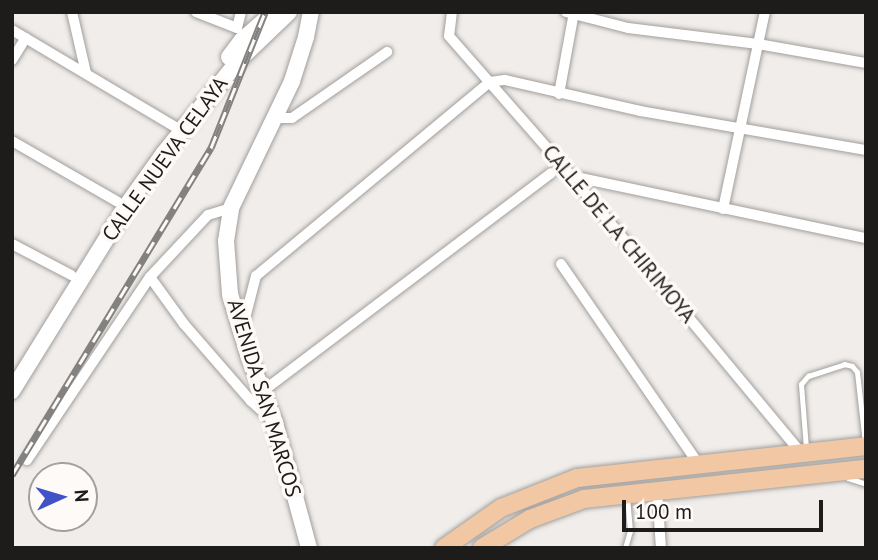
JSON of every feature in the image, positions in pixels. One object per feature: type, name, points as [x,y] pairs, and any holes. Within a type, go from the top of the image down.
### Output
[{"type":"main road","name":"CALLE NUEVA CELAYA","points":[[12,391],[129,202],[179,129],[242,40],[274,12]]},
{"type":"main road","name":"CALLE NUEVA CELAYA","points":[[12,372],[118,202],[239,60],[289,12]]},
{"type":"main road","name":"AVENIDA SAN MARCOS","points":[[309,548],[275,423],[241,333],[229,276],[226,241],[231,208],[275,118],[299,61],[311,12]]},
{"type":"main road","points":[[444,548],[501,508],[553,485],[602,473],[866,446]]},
{"type":"main road","points":[[489,546],[565,504],[627,492],[866,469]]},
{"type":"street","points":[[72,12],[86,73]]},
{"type":"street","points":[[196,12],[237,28],[241,12]]},
{"type":"street","name":"CALLE DE LA CHIRIMOYA","points":[[452,12],[449,36],[491,82],[804,453]]},
{"type":"street","points":[[723,209],[765,12]]},
{"type":"street","points":[[559,94],[572,13],[628,28],[758,44],[866,63]]},
{"type":"street","points":[[12,30],[179,129]]},
{"type":"street","points":[[12,60],[26,38]]},
{"type":"street","points":[[275,118],[292,118],[387,52]]},
{"type":"street","points":[[241,333],[256,276],[491,82],[505,80],[559,94],[866,150]]},
{"type":"street","points":[[12,141],[118,202]]},
{"type":"street","points":[[263,391],[551,173]]},
{"type":"street","points":[[571,176],[866,238]]},
{"type":"street","points":[[26,460],[150,277],[208,215],[231,208]]},
{"type":"street","points":[[12,244],[71,275]]},
{"type":"street","points":[[561,264],[698,464]]},
{"type":"street","points":[[150,277],[184,324],[251,401],[275,423]]},
{"type":"street","points":[[657,490],[661,548]]},
{"type":"lane","points":[[804,453],[802,384],[808,376],[844,364],[852,366],[857,372],[866,446]]},
{"type":"lane","points":[[831,472],[866,484]]},
{"type":"lane","points":[[625,548],[630,531],[627,492]]},
{"type":"railway","points":[[12,475],[211,148],[265,12]]}]
